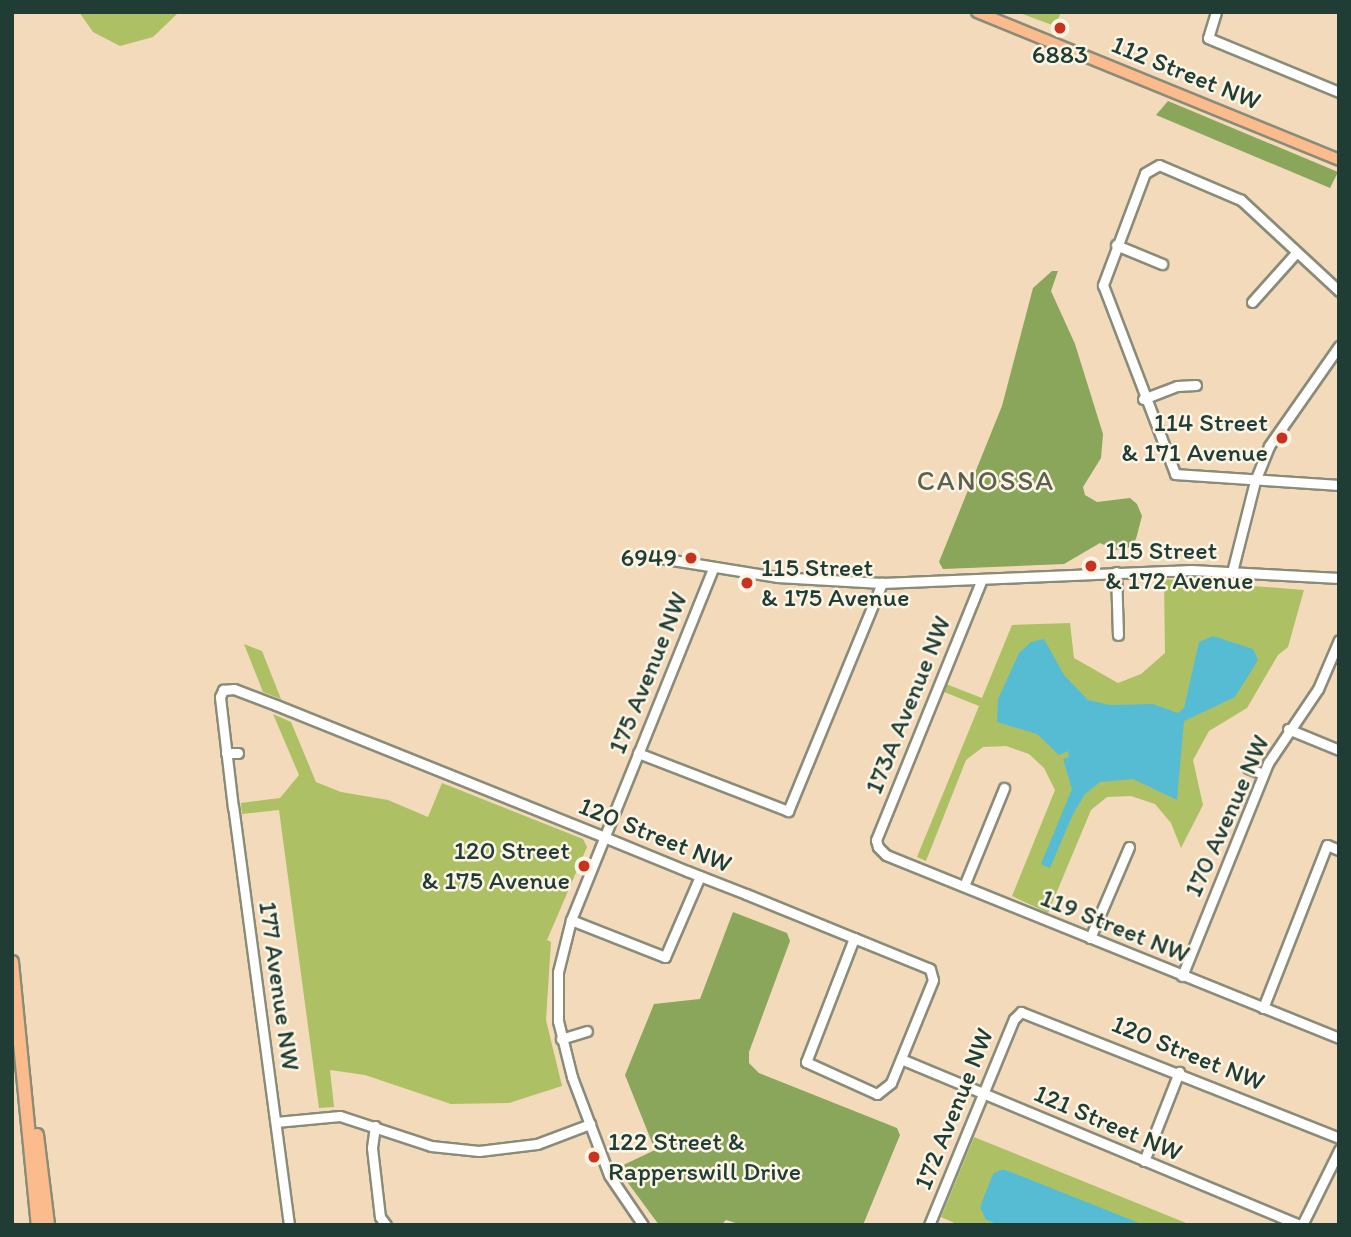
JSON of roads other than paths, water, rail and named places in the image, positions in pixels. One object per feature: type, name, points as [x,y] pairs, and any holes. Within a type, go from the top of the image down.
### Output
[{"type":"highway","points":[[12,962],[38,1225]]},
{"type":"highway","points":[[22,1061],[31,1082],[48,1225]]},
{"type":"main road","name":"112 Street NW","points":[[977,12],[1339,160]]},
{"type":"street","points":[[1216,12],[1208,38],[1339,92]]},
{"type":"street","points":[[1339,291],[1295,254],[1263,211],[1224,190],[1162,165],[1152,166],[1104,276],[1103,293],[1175,474],[1339,485]]},
{"type":"street","points":[[1116,245],[1163,264]]},
{"type":"street","points":[[1252,302],[1295,254]]},
{"type":"street","points":[[1232,572],[1255,481],[1278,430],[1339,346]]},
{"type":"street","points":[[1143,399],[1177,386],[1196,385]]},
{"type":"street","points":[[666,559],[713,569],[813,581],[882,583],[1116,572],[1232,572],[1339,578]]},
{"type":"street","name":"175 Avenue NW","points":[[643,1225],[609,1175],[561,1039],[558,972],[571,920],[713,569]]},
{"type":"street","points":[[1116,572],[1118,635]]},
{"type":"street","name":"173A Avenue NW","points":[[878,847],[881,827],[982,579]]},
{"type":"street","points":[[638,753],[779,812],[788,811],[882,583]]},
{"type":"street","name":"170 Avenue NW","points":[[1182,976],[1263,774],[1289,729],[1318,689],[1339,640]]},
{"type":"street","name":"120 Street NW","points":[[223,690],[234,689],[356,743],[604,837],[854,938],[934,974],[901,1059]]},
{"type":"street","name":"177 Avenue NW","points":[[223,690],[220,698],[226,754],[289,1225]]},
{"type":"street","points":[[1289,729],[1339,750]]},
{"type":"street","points":[[226,754],[238,753]]},
{"type":"street","points":[[1248,768],[1263,774]]},
{"type":"street","points":[[964,886],[1004,788]]},
{"type":"street","points":[[1263,1008],[1327,845],[1339,850]]},
{"type":"street","name":"119 Street NW","points":[[878,847],[886,855],[1339,1038]]},
{"type":"street","points":[[1090,938],[1129,847]]},
{"type":"street","points":[[571,920],[665,957],[700,877]]},
{"type":"street","points":[[854,938],[806,1062],[874,1093],[885,1092],[901,1059]]},
{"type":"street","name":"120 Street NW","points":[[1021,1012],[1179,1072],[1339,1138]]},
{"type":"street","name":"172 Avenue NW","points":[[929,1225],[1014,1019],[1021,1012]]},
{"type":"street","points":[[561,1039],[587,1031]]},
{"type":"street","name":"121 Street NW","points":[[901,1059],[1301,1225]]},
{"type":"street","points":[[1144,1161],[1179,1072]]},
{"type":"street","points":[[276,1122],[340,1116],[431,1146],[479,1152],[537,1144],[590,1124]]},
{"type":"street","points":[[375,1126],[372,1148],[380,1217],[386,1225]]},
{"type":"street","points":[[1301,1225],[1339,1150]]},
{"type":"water","points":[[1213,636],[1253,649],[1258,660],[1235,697],[1184,721],[1177,800],[1133,779],[1100,782],[1085,794],[1073,814],[1050,868],[1041,864],[1072,789],[1063,759],[1069,757],[1068,751],[1059,755],[1037,734],[997,722],[998,699],[1019,653],[1031,642],[1044,639],[1064,675],[1088,700],[1110,705],[1153,704],[1178,713],[1184,708],[1199,642]]},
{"type":"water","points":[[1006,1170],[1144,1225],[999,1225],[986,1220],[980,1207],[993,1174]]},
{"type":"place","name":"6883","points":[[1060,28]]},
{"type":"place","name":"114 Street & 171 Avenue","points":[[1282,438]]},
{"type":"place","name":"6949","points":[[691,558]]},
{"type":"place","name":"115 Street & 172 Avenue","points":[[1091,566]]},
{"type":"place","name":"115 Street & 175 Avenue","points":[[747,583]]},
{"type":"place","name":"120 Street & 175 Avenue","points":[[584,866]]},
{"type":"place","name":"122 Street & Rapperswill Drive","points":[[594,1157]]},
{"type":"district","name":"CANOSSA","points":[[986,480]]}]
